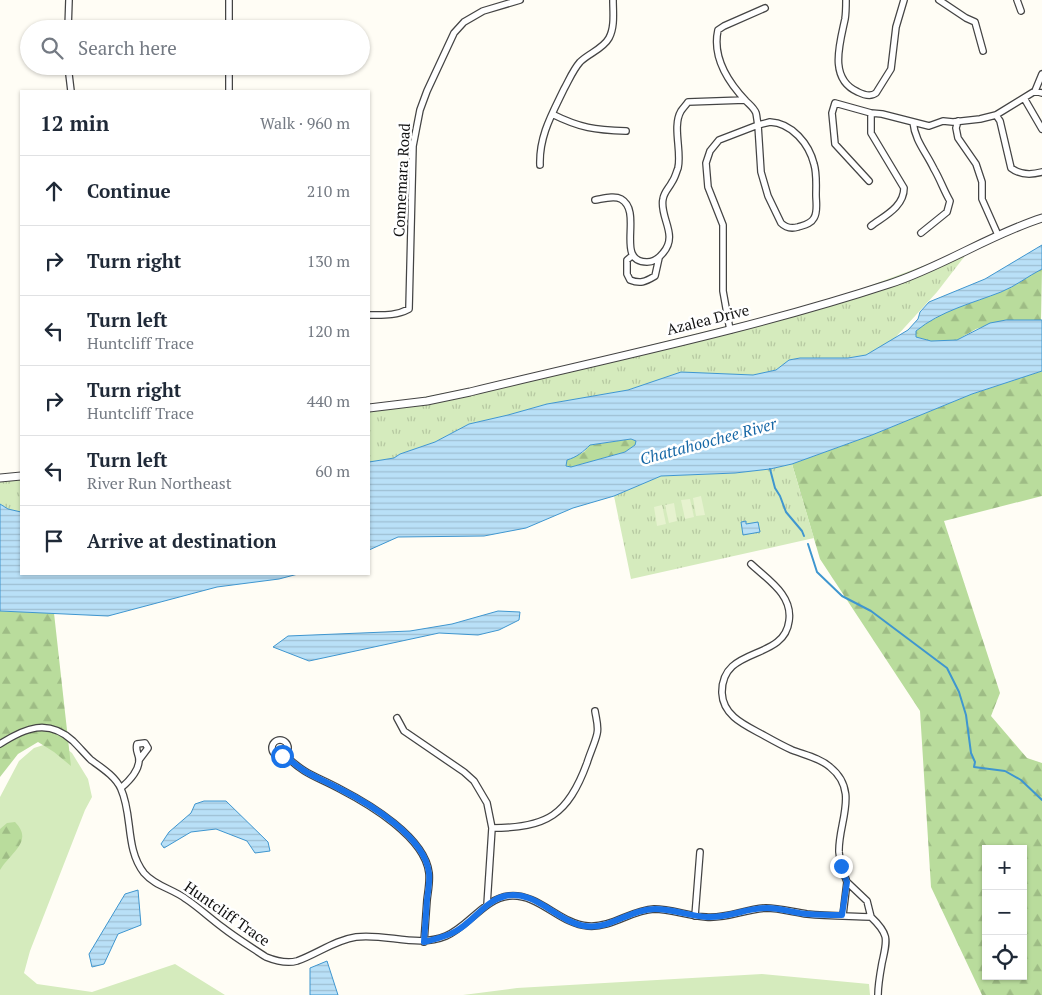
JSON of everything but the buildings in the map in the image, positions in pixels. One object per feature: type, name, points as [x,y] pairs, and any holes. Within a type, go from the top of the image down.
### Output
[{"type":"street","points":[[68,20],[69,0]]},
{"type":"street","points":[[229,0],[229,20]]},
{"type":"street","name":"Connemara Road","points":[[370,315],[389,316],[403,313],[409,309],[413,146],[420,110],[436,69],[454,33],[464,22],[483,11],[520,0]]},
{"type":"street","points":[[540,165],[542,141],[552,114],[578,65],[586,56],[603,46],[610,37],[613,26],[613,0]]},
{"type":"street","points":[[846,0],[845,19],[838,46],[840,69],[844,81],[853,89],[873,96],[890,69],[896,27],[904,0]]},
{"type":"street","points":[[939,0],[975,22],[983,51]]},
{"type":"street","points":[[1017,0],[1021,11]]},
{"type":"street","points":[[730,330],[723,291],[723,224],[708,187],[706,163],[710,150],[719,140],[758,125],[779,122],[788,126],[795,131],[809,152],[814,165],[816,175],[816,212],[815,218],[807,225],[790,228],[781,223],[768,196],[761,172],[758,125],[756,113],[724,73],[716,39],[718,30],[765,8]]},
{"type":"street","points":[[869,181],[835,144],[832,113],[835,103],[929,126],[943,120],[980,119],[996,115],[1035,91],[1042,74]]},
{"type":"street","points":[[69,75],[71,90]]},
{"type":"street","points":[[229,75],[229,90]]},
{"type":"street","points":[[1035,91],[1042,93]]},
{"type":"street","points":[[1024,98],[1042,129]]},
{"type":"street","points":[[633,255],[627,260],[627,274],[630,280],[637,283],[645,282],[655,276],[659,258],[666,250],[670,236],[662,205],[663,197],[673,182],[678,166],[680,112],[688,102],[745,100]]},
{"type":"street","points":[[870,226],[900,204],[904,196],[904,188],[870,133],[871,113]]},
{"type":"street","points":[[552,114],[586,128],[626,131]]},
{"type":"street","points":[[996,115],[1000,122],[1011,168],[1016,172],[1028,174],[1042,172]]},
{"type":"street","points":[[958,121],[956,128],[958,138],[976,164],[982,182],[982,199],[998,235]]},
{"type":"street","points":[[913,122],[918,143],[934,168],[950,201],[947,212],[921,233]]},
{"type":"street","points":[[595,200],[616,197],[627,204],[631,215],[630,248],[633,255],[637,259],[646,262],[659,258]]},
{"type":"street","name":"Azalea Drive","points":[[370,408],[448,397],[730,330],[814,308],[892,283],[925,270],[998,235],[1042,218]]},
{"type":"street","points":[[0,478],[20,476]]},
{"type":"street","points":[[751,564],[784,594],[789,609],[789,624],[780,641],[768,649],[742,659],[730,668],[723,684],[724,702],[730,713],[741,723],[789,748],[823,762],[838,775],[844,786],[847,798],[839,852],[841,866],[847,882],[866,901],[871,917],[881,928],[886,941],[878,995]]},
{"type":"street","points":[[492,828],[515,828],[539,823],[555,814],[571,798],[578,785],[598,732],[595,711]]},
{"type":"street","points":[[396,718],[404,731],[464,772],[474,781],[487,803],[491,815],[492,828],[487,905]]},
{"type":"street","name":"Huntcliff Trace","points":[[0,744],[19,732],[30,728],[52,729],[72,740],[89,758],[107,772],[121,788],[127,807],[134,854],[144,873],[186,899],[223,928],[266,957],[274,960],[292,962],[307,958],[337,942],[358,937],[424,942],[445,937],[457,931],[487,905],[506,896],[522,896],[535,901],[568,921],[587,926],[606,925],[634,914],[655,909],[695,916],[722,917],[766,908],[808,914],[871,917]]},
{"type":"street","points":[[285,755],[306,773],[340,788],[362,801],[407,834],[417,845],[423,854],[429,873],[424,942]]},
{"type":"street","points":[[121,788],[133,776],[140,760]]},
{"type":"street","points":[[695,916],[700,852]]},
{"type":"street","points":[[842,915],[847,882]]},
{"type":"green space","points":[[971,248],[937,292],[894,339],[866,355],[848,358],[800,358],[789,360],[776,370],[753,375],[681,372],[628,390],[547,404],[469,424],[435,442],[400,454],[394,458],[370,462],[370,408],[509,380],[829,301]]},
{"type":"green space","points":[[1042,269],[1041,320],[1006,320],[976,329],[957,340],[931,341],[916,337],[916,331],[935,318],[1006,290]]},
{"type":"green space","points":[[1042,371],[1042,496],[944,521],[1000,693],[991,716],[1027,758],[1042,763],[1042,995],[982,995],[931,887],[920,711],[820,559],[792,464],[872,435],[972,394]]},
{"type":"green space","points":[[631,439],[636,441],[635,445],[625,452],[571,467],[566,466],[567,460],[584,452],[590,445]]},
{"type":"green space","points":[[792,464],[814,538],[631,579],[614,496],[661,476],[735,473],[770,469]]},
{"type":"green space","points":[[20,479],[20,512],[8,509],[0,504],[0,480]]},
{"type":"green space","points":[[701,496],[705,515],[696,516],[693,498]]},
{"type":"green space","points":[[690,499],[694,517],[685,519],[681,500]]},
{"type":"green space","points":[[674,503],[677,521],[669,523],[665,505]]},
{"type":"green space","points":[[662,505],[666,524],[657,526],[654,507]]},
{"type":"green space","points":[[0,611],[54,613],[71,766],[38,742],[18,754],[0,777]]},
{"type":"green space","points":[[56,741],[72,753],[88,779],[92,797],[85,810],[30,951],[24,973],[37,984],[92,992],[175,964],[225,995],[0,995],[0,797],[19,761],[34,748]]},
{"type":"green space","points":[[15,822],[20,829],[22,841],[0,870],[0,829],[7,823]]},
{"type":"green space","points":[[762,974],[869,984],[870,995],[463,995],[517,988]]},
{"type":"water","name":"Chattahoochee River","points":[[1042,245],[1042,269],[1006,290],[935,318],[916,331],[916,337],[931,341],[957,340],[990,323],[1006,320],[1042,320],[1042,371],[972,394],[872,435],[792,464],[770,469],[735,473],[661,476],[614,496],[573,508],[526,528],[484,536],[398,537],[370,550],[370,462],[394,458],[400,454],[435,442],[469,424],[547,404],[628,390],[681,372],[753,375],[776,370],[789,360],[800,358],[848,358],[866,355],[908,330],[929,302],[985,279]],"holes":[[[631,439],[636,441],[635,445],[625,452],[571,467],[566,466],[567,460],[580,454],[590,445]]]},
{"type":"water","points":[[0,504],[8,509],[20,512],[20,575],[294,575],[279,579],[217,587],[108,616],[0,611]]},
{"type":"water","points":[[746,521],[746,524],[758,522],[760,532],[743,535],[741,522]]},
{"type":"water","points":[[498,611],[520,612],[519,620],[499,630],[478,635],[439,633],[309,661],[273,647],[288,636],[410,631],[452,624]]},
{"type":"water","points":[[204,801],[226,801],[268,842],[270,851],[255,853],[247,841],[216,829],[191,832],[164,848],[161,844],[169,832],[191,813],[195,804]]},
{"type":"water","points":[[138,890],[141,925],[118,934],[104,964],[92,967],[89,954],[125,894]]},
{"type":"water","points":[[327,961],[338,995],[310,995],[310,968]]},
{"type":"waterway","points":[[770,469],[775,488],[786,512],[804,536]]},
{"type":"waterway","points":[[808,544],[817,572],[842,596],[871,611],[947,668],[959,692],[966,715],[971,753],[975,762],[974,767],[1005,771],[1021,780],[1042,800]]},
{"type":"route","points":[[282,756],[285,755],[299,769],[306,773],[340,788],[362,801],[407,834],[417,845],[423,854],[429,873],[424,942],[445,937],[457,931],[496,899],[516,895],[535,901],[568,921],[587,926],[606,925],[646,910],[655,909],[706,917],[722,917],[766,908],[808,914],[842,915],[847,882],[841,866]]}]
